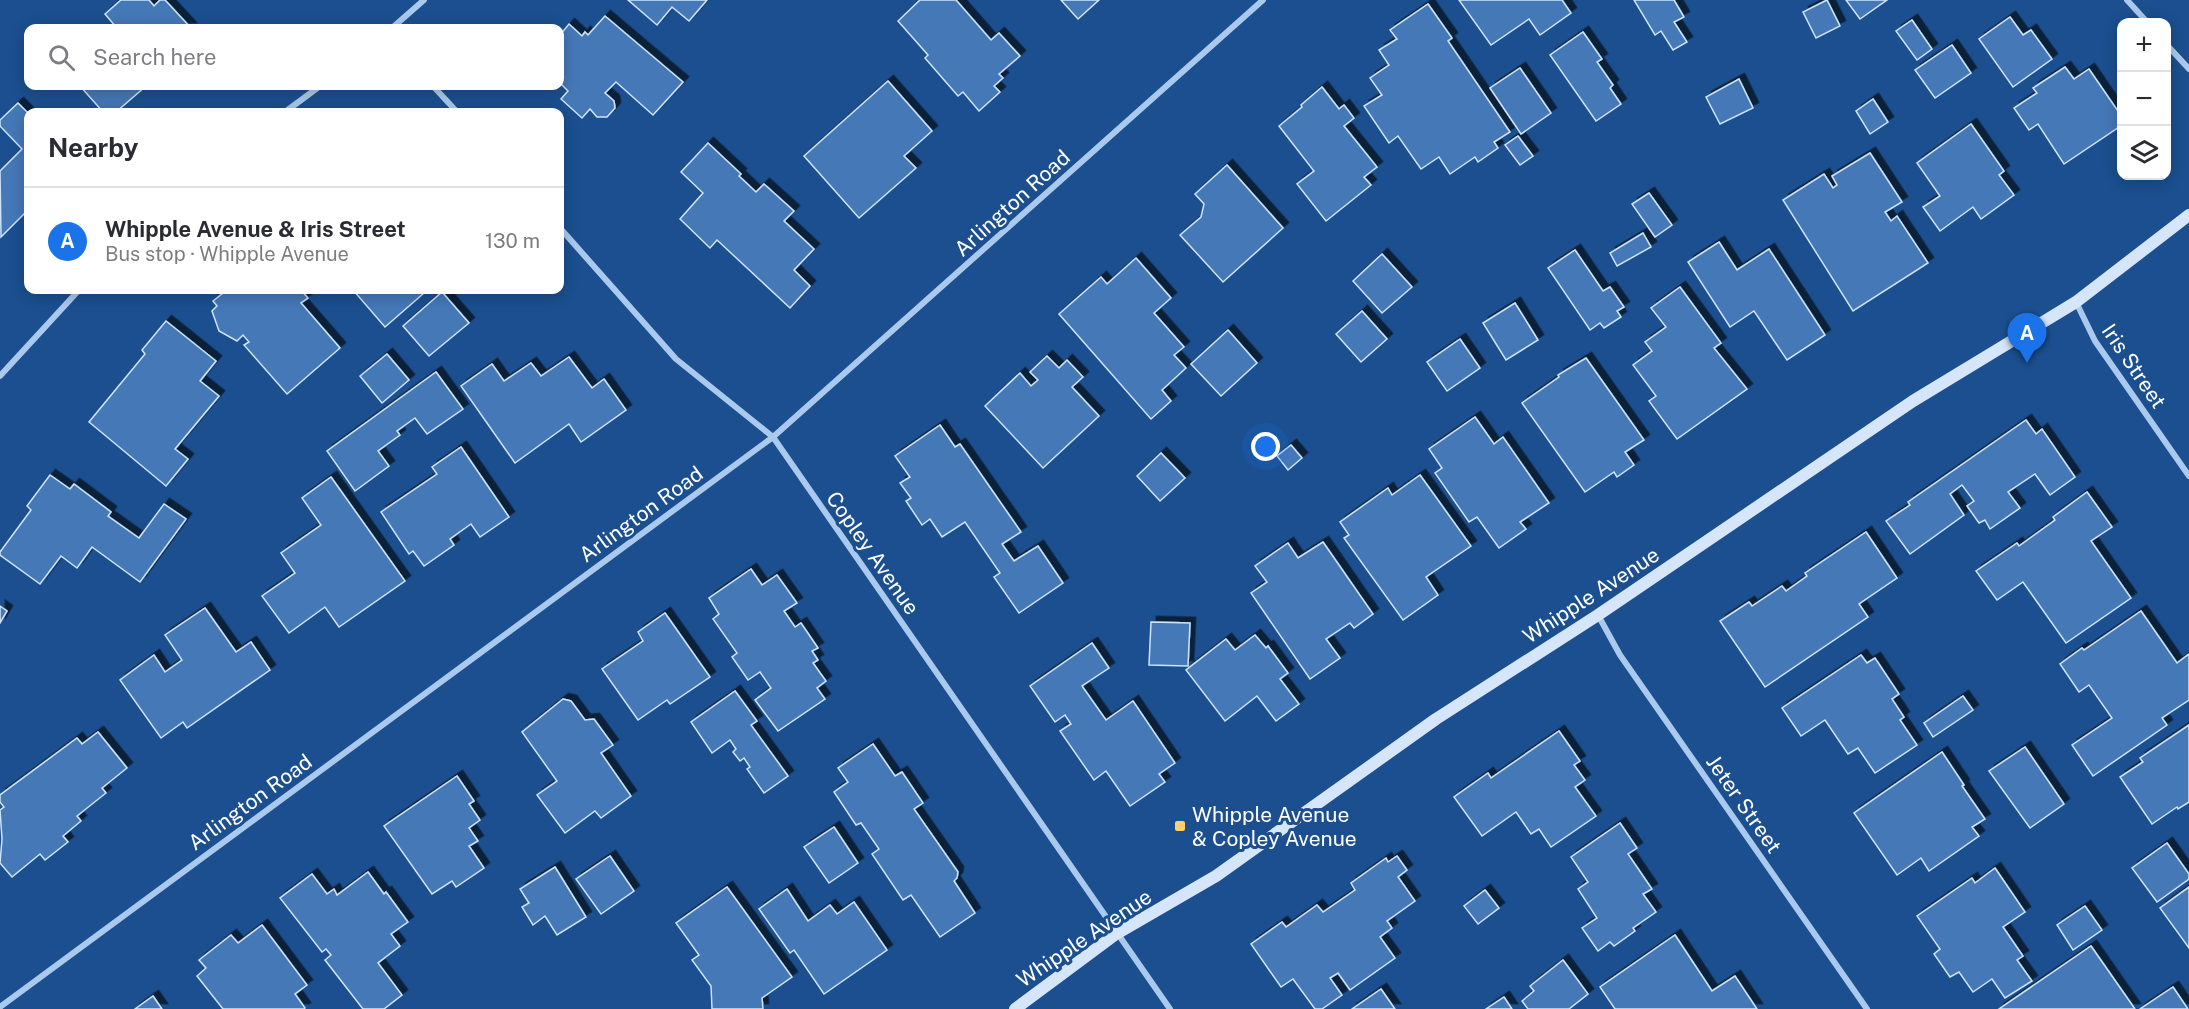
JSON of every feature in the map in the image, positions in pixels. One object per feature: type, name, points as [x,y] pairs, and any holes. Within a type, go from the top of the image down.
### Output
[{"type":"main road","name":"Whipple Avenue","points":[[1015,1009],[1116,934],[1216,876],[1436,718],[1598,615],[1913,401],[2076,302],[2189,215]]},
{"type":"street","points":[[397,24],[424,0]]},
{"type":"street","name":"Arlington Road","points":[[0,1007],[774,438],[1263,0]]},
{"type":"street","points":[[2127,0],[2143,18]]},
{"type":"street","points":[[2171,49],[2189,69]]},
{"type":"street","points":[[290,108],[315,90]]},
{"type":"street","points":[[437,90],[453,108]]},
{"type":"street","name":"Copley Avenue","points":[[564,232],[676,358],[774,438],[1170,1009]]},
{"type":"street","points":[[0,376],[75,294]]},
{"type":"street","name":"Iris Street","points":[[2076,302],[2095,341],[2189,476]]},
{"type":"street","name":"Jeter Street","points":[[1598,615],[1620,655],[1867,1009]]},
{"type":"building","points":[[121,0],[149,0],[154,6],[160,0],[165,0],[187,24],[113,24],[105,14]]},
{"type":"building","points":[[628,0],[707,0],[689,21],[672,7],[657,25]]},
{"type":"building","points":[[920,0],[956,0],[991,40],[999,33],[1020,56],[999,74],[1003,78],[994,86],[1000,92],[979,111],[963,92],[958,96],[925,58],[928,55],[898,21]]},
{"type":"building","points":[[1061,0],[1099,0],[1078,19]]},
{"type":"building","points":[[1459,0],[1562,0],[1571,13],[1540,35],[1529,19],[1491,45]]},
{"type":"building","points":[[1634,0],[1674,0],[1684,17],[1674,22],[1687,42],[1673,50],[1661,31],[1655,35]]},
{"type":"building","points":[[1827,0],[1840,26],[1816,38],[1803,12]]},
{"type":"building","points":[[1846,0],[1887,0],[1860,19]]},
{"type":"building","points":[[1428,4],[1452,38],[1448,41],[1510,132],[1494,142],[1498,148],[1478,162],[1475,157],[1450,174],[1439,157],[1421,169],[1398,136],[1389,143],[1364,106],[1382,95],[1370,78],[1389,65],[1379,50],[1397,39],[1390,30]]},
{"type":"building","points":[[605,16],[683,82],[653,115],[616,82],[605,93],[614,101],[615,108],[607,117],[597,117],[590,109],[582,118],[561,99],[568,91],[564,87],[564,30],[569,24],[582,36],[585,32],[588,35]]},
{"type":"building","points":[[2010,17],[2023,35],[2031,30],[2052,59],[2013,87],[1979,39]]},
{"type":"building","points":[[1912,20],[1932,49],[1917,60],[1896,31]]},
{"type":"building","points":[[1583,32],[1602,59],[1597,62],[1613,85],[1610,88],[1621,104],[1596,121],[1550,55]]},
{"type":"building","points":[[1952,45],[1971,73],[1935,98],[1915,70]]},
{"type":"building","points":[[2065,67],[2074,79],[2089,69],[2117,110],[2117,128],[2064,164],[2038,124],[2029,130],[2014,108],[2037,93],[2033,88]]},
{"type":"building","points":[[1520,68],[1551,113],[1521,134],[1490,88]]},
{"type":"building","points":[[1739,79],[1753,108],[1720,124],[1706,97]]},
{"type":"building","points":[[888,81],[932,131],[904,156],[916,168],[859,218],[804,156]]},
{"type":"building","points":[[1322,87],[1339,109],[1344,105],[1354,118],[1344,126],[1377,167],[1364,177],[1371,185],[1326,221],[1297,184],[1314,171],[1279,126]]},
{"type":"building","points":[[84,90],[141,90],[121,108],[99,108]]},
{"type":"building","points":[[1873,99],[1888,122],[1870,134],[1856,111]]},
{"type":"building","points":[[18,103],[24,109],[24,214],[1,237],[0,171],[22,149],[0,126],[0,120]]},
{"type":"building","points":[[1971,124],[2004,171],[1999,175],[2014,195],[1981,219],[1973,207],[1940,231],[1923,207],[1940,196],[1917,163]]},
{"type":"building","points":[[1518,136],[1533,156],[1520,165],[1505,145]]},
{"type":"building","points":[[708,143],[741,174],[739,176],[756,192],[764,184],[794,211],[784,221],[814,249],[794,270],[810,286],[790,308],[717,240],[710,248],[680,219],[703,193],[681,172]]},
{"type":"building","points":[[1870,153],[1902,202],[1885,212],[1891,221],[1897,216],[1928,263],[1853,311],[1783,200],[1824,174],[1833,188],[1837,185],[1832,176]]},
{"type":"building","points":[[1227,165],[1283,228],[1223,282],[1180,235],[1201,217],[1204,204],[1195,194]]},
{"type":"building","points":[[1649,193],[1672,225],[1655,237],[1632,204]]},
{"type":"building","points":[[1643,233],[1651,247],[1617,266],[1610,253]]},
{"type":"building","points":[[1719,242],[1737,270],[1769,249],[1825,335],[1787,360],[1754,311],[1730,327],[1688,262]]},
{"type":"building","points":[[1575,250],[1603,291],[1610,287],[1624,307],[1617,311],[1621,317],[1604,328],[1600,323],[1590,330],[1548,268]]},
{"type":"building","points":[[1382,254],[1412,287],[1382,313],[1353,281]]},
{"type":"building","points":[[1136,258],[1171,298],[1154,313],[1184,347],[1174,355],[1186,368],[1162,390],[1171,401],[1151,419],[1059,314],[1101,277],[1107,284]]},
{"type":"building","points":[[1680,287],[1721,343],[1714,348],[1747,389],[1677,439],[1649,401],[1656,396],[1633,365],[1652,351],[1645,342],[1666,327],[1651,308]]},
{"type":"building","points":[[222,294],[304,294],[308,298],[301,303],[340,348],[287,394],[244,345],[249,342],[243,335],[237,341],[219,331],[212,311],[217,306],[213,301]]},
{"type":"building","points":[[356,294],[423,294],[385,327]]},
{"type":"building","points":[[440,294],[444,294],[469,323],[429,356],[403,326]]},
{"type":"building","points":[[1515,303],[1538,340],[1506,360],[1483,323]]},
{"type":"building","points":[[1362,311],[1387,339],[1361,362],[1336,334]]},
{"type":"building","points":[[166,321],[216,361],[200,381],[219,396],[175,449],[188,459],[166,486],[89,422],[145,354],[142,350]]},
{"type":"building","points":[[1228,330],[1257,363],[1221,396],[1191,364]]},
{"type":"building","points":[[1460,339],[1480,368],[1447,391],[1427,362]]},
{"type":"building","points":[[387,354],[409,380],[382,403],[360,376]]},
{"type":"building","points":[[1047,356],[1059,368],[1067,360],[1083,377],[1072,387],[1099,416],[1043,468],[985,406],[1020,373],[1031,386],[1038,380],[1030,372]]},
{"type":"building","points":[[569,357],[592,388],[604,379],[626,410],[581,442],[569,424],[515,463],[461,386],[492,364],[504,381],[531,363],[541,376]]},
{"type":"building","points":[[1586,358],[1644,440],[1625,452],[1634,465],[1617,477],[1614,472],[1585,492],[1522,403],[1559,377],[1558,375]]},
{"type":"building","points":[[436,372],[463,409],[427,434],[415,418],[397,431],[400,435],[378,451],[389,466],[355,491],[327,451]]},
{"type":"building","points":[[1475,417],[1494,444],[1503,437],[1549,503],[1520,522],[1526,529],[1499,548],[1477,517],[1469,522],[1435,473],[1442,468],[1429,449]]},
{"type":"building","points":[[2026,420],[2036,434],[2042,429],[2075,477],[2050,495],[2035,474],[2008,492],[2020,508],[1990,529],[1985,520],[1979,523],[1967,506],[1974,501],[1962,485],[1950,494],[1964,515],[1910,554],[1886,521],[1910,505],[1908,502]]},
{"type":"building","points":[[940,425],[955,447],[960,444],[1021,532],[1002,544],[1014,561],[1038,546],[1063,583],[1019,613],[994,577],[1000,573],[965,522],[942,537],[930,519],[922,525],[906,501],[911,498],[900,483],[910,477],[895,456]]},
{"type":"building","points":[[1291,445],[1302,458],[1288,470],[1277,456]]},
{"type":"building","points":[[461,447],[509,517],[480,537],[471,524],[450,539],[454,545],[424,566],[413,551],[409,554],[381,512],[437,474],[432,467]]},
{"type":"building","points":[[1161,453],[1185,478],[1160,501],[1137,476]]},
{"type":"building","points":[[50,475],[70,489],[74,484],[111,512],[108,516],[139,538],[164,504],[186,519],[140,582],[92,547],[77,568],[61,556],[40,584],[0,555],[0,552],[31,510],[27,506]]},
{"type":"building","points":[[1420,475],[1471,546],[1426,577],[1438,595],[1403,620],[1344,538],[1349,535],[1340,522],[1388,488],[1392,495]]},
{"type":"building","points":[[331,477],[405,581],[339,627],[325,607],[289,633],[262,596],[295,573],[281,553],[321,525],[302,498]]},
{"type":"building","points":[[2087,492],[2112,527],[2091,541],[2131,598],[2066,643],[2023,582],[1997,600],[1976,571],[2017,543],[2019,546],[2055,520],[2053,517]]},
{"type":"building","points":[[1866,532],[1897,578],[1859,604],[1868,617],[1765,687],[1720,621],[1749,602],[1752,606],[1782,586],[1786,591],[1807,576],[1805,573]]},
{"type":"building","points":[[1323,542],[1373,614],[1354,628],[1350,623],[1326,639],[1340,658],[1310,679],[1251,593],[1267,582],[1255,566],[1288,543],[1298,558]]},
{"type":"building","points":[[751,569],[762,585],[777,575],[797,603],[784,611],[795,627],[801,623],[818,648],[812,651],[818,660],[813,663],[826,681],[817,688],[825,699],[778,731],[755,700],[771,688],[760,672],[748,680],[732,657],[737,653],[713,619],[719,614],[709,598]]},
{"type":"building","points":[[0,606],[7,611],[0,623]]},
{"type":"building","points":[[205,608],[236,652],[251,642],[270,670],[187,728],[183,722],[161,738],[120,680],[154,655],[165,672],[182,660],[165,635]]},
{"type":"building","points":[[2141,611],[2177,663],[2189,654],[2189,700],[2162,718],[2167,725],[2093,776],[2072,745],[2112,718],[2089,685],[2079,692],[2060,664]]},
{"type":"building","points":[[665,613],[710,677],[670,704],[667,700],[638,720],[602,669],[643,641],[638,632]]},
{"type":"building","points":[[1151,622],[1190,623],[1188,666],[1149,665]]},
{"type":"building","points":[[1255,635],[1266,648],[1268,646],[1288,673],[1280,679],[1299,704],[1276,721],[1257,696],[1225,721],[1186,670],[1226,639],[1235,650]]},
{"type":"building","points":[[1092,643],[1109,668],[1082,686],[1106,720],[1133,701],[1175,763],[1159,774],[1165,782],[1130,806],[1106,771],[1094,780],[1060,731],[1071,724],[1065,715],[1055,722],[1030,686]]},
{"type":"building","points":[[1861,655],[1867,663],[1875,658],[1899,694],[1892,699],[1904,717],[1900,720],[1917,745],[1875,773],[1858,748],[1848,754],[1825,720],[1801,736],[1782,708]]},
{"type":"building","points":[[735,691],[757,721],[751,725],[788,776],[764,793],[747,769],[750,767],[744,758],[740,761],[733,752],[736,749],[730,740],[712,753],[691,722]]},
{"type":"building","points":[[1963,696],[1973,710],[1933,737],[1924,723]]},
{"type":"building","points":[[563,699],[571,701],[585,720],[594,719],[613,745],[601,753],[631,796],[601,818],[595,811],[565,833],[537,795],[557,781],[522,732]]},
{"type":"building","points":[[2189,725],[2189,802],[2178,809],[2177,807],[2152,824],[2120,777],[2143,762],[2140,758]]},
{"type":"building","points":[[1559,731],[1580,761],[1574,765],[1585,780],[1575,787],[1596,816],[1551,847],[1539,829],[1531,834],[1516,812],[1482,836],[1454,797],[1488,773],[1491,778]]},
{"type":"building","points":[[98,732],[127,768],[102,788],[106,793],[77,816],[81,821],[63,836],[68,842],[45,860],[40,854],[12,877],[0,863],[2,839],[0,810],[4,807],[0,802],[0,795],[77,738],[82,744]]},
{"type":"building","points":[[873,744],[895,776],[902,772],[923,803],[914,809],[958,872],[954,881],[975,913],[940,937],[911,895],[903,900],[872,854],[879,849],[861,823],[856,825],[834,792],[848,782],[838,768]]},
{"type":"building","points":[[2025,747],[2064,804],[2030,828],[1989,771]]},
{"type":"building","points":[[1942,752],[1985,819],[1972,827],[1979,836],[1929,871],[1921,858],[1897,875],[1854,813]]},
{"type":"building","points":[[457,776],[474,801],[469,804],[480,820],[469,828],[478,841],[469,846],[484,868],[456,887],[452,881],[432,894],[384,826]]},
{"type":"building","points":[[1620,823],[1637,848],[1628,854],[1652,889],[1643,894],[1656,912],[1633,928],[1635,931],[1614,946],[1610,942],[1598,951],[1582,928],[1597,918],[1578,889],[1588,882],[1571,857]]},
{"type":"building","points":[[834,827],[858,863],[829,883],[804,847]]},
{"type":"building","points":[[2167,843],[2189,874],[2189,879],[2157,902],[2132,868]]},
{"type":"building","points":[[610,856],[634,891],[601,914],[576,879]]},
{"type":"building","points":[[1397,856],[1407,870],[1398,877],[1415,901],[1387,921],[1392,928],[1380,937],[1395,958],[1350,990],[1338,973],[1330,978],[1342,995],[1322,1009],[1315,1009],[1293,979],[1281,987],[1251,944],[1282,922],[1286,927],[1317,905],[1323,912],[1355,890],[1351,883],[1386,858],[1388,862]]},
{"type":"building","points":[[555,867],[586,917],[557,935],[545,916],[533,925],[522,907],[529,903],[520,889]]},
{"type":"building","points":[[1995,868],[2025,912],[2003,927],[2023,956],[2017,960],[2032,981],[2005,998],[1992,979],[1973,992],[1959,972],[1950,977],[1934,954],[1940,949],[1917,916],[1972,878],[1975,883]]},
{"type":"building","points":[[368,872],[408,922],[391,934],[400,946],[378,963],[402,995],[384,1009],[363,1009],[325,960],[331,955],[326,949],[322,952],[280,898],[312,874],[327,894],[334,889],[337,895]]},
{"type":"building","points":[[727,887],[792,977],[762,998],[763,1009],[712,1009],[711,986],[692,960],[699,955],[676,923]]},
{"type":"building","points":[[2189,887],[2189,948],[2160,908]]},
{"type":"building","points":[[787,889],[808,921],[830,905],[837,914],[854,902],[887,950],[824,994],[794,950],[790,953],[759,909]]},
{"type":"building","points":[[1485,890],[1499,908],[1478,924],[1464,906]]},
{"type":"building","points":[[2085,906],[2102,930],[2073,950],[2057,925]]},
{"type":"building","points":[[262,925],[307,985],[295,994],[304,1009],[223,1009],[197,976],[206,968],[199,960],[231,935],[238,943]]},
{"type":"building","points":[[1675,935],[1712,991],[1735,976],[1757,1009],[1615,1009],[1600,987]]},
{"type":"building","points":[[2091,946],[2135,1009],[1999,1009]]},
{"type":"building","points":[[1563,960],[1588,994],[1569,1009],[1528,1009],[1522,1001],[1534,991],[1530,986]]},
{"type":"building","points":[[2173,987],[2188,1009],[2140,1009]]},
{"type":"building","points":[[1381,989],[1395,1009],[1352,1009]]},
{"type":"building","points":[[153,996],[162,1009],[135,1009]]},
{"type":"building","points":[[1504,997],[1512,1009],[1486,1009]]},
{"type":"place","name":"Whipple Avenue & Iris Street","points":[[2027,363]]},
{"type":"place","name":"Whipple Avenue & Copley Avenue","points":[[1180,826]]}]
